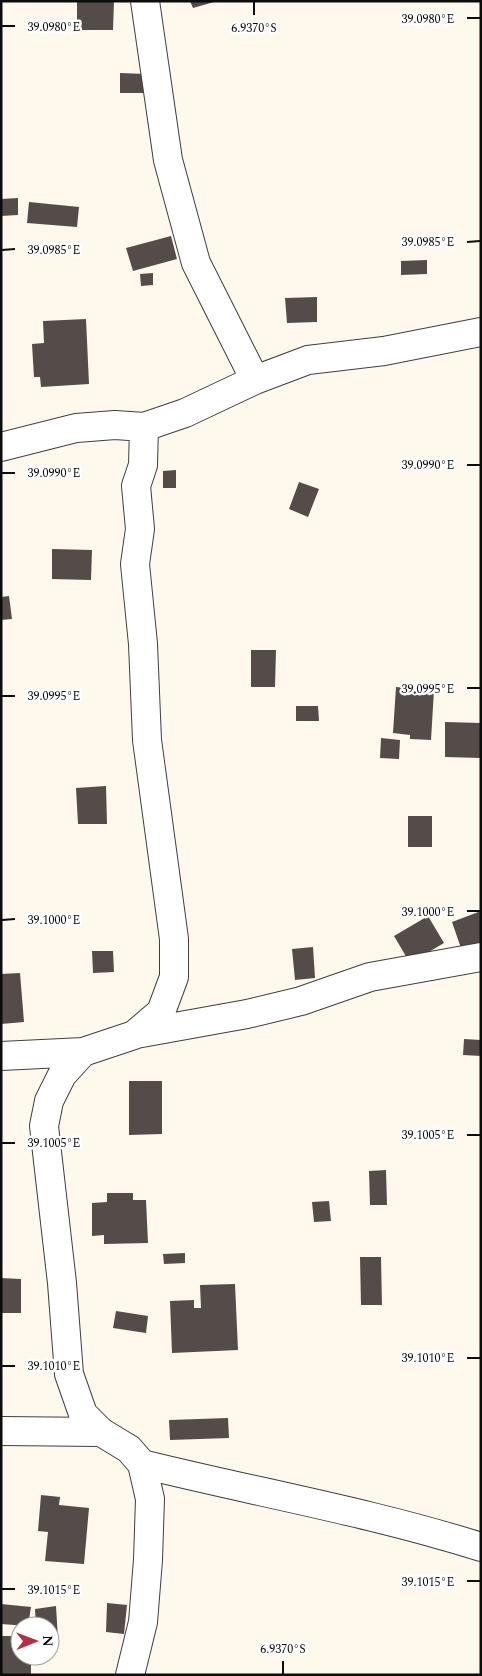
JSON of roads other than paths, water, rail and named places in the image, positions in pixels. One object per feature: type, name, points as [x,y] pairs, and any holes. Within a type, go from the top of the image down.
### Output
[{"type":"street","points":[[145,1],[168,160],[196,263],[255,380]]},
{"type":"street","points":[[1,447],[76,428],[115,425],[144,427],[185,413],[255,380],[308,360],[384,351],[481,332]]},
{"type":"street","points":[[134,1035],[160,1012],[174,977],[174,939],[147,740],[143,644],[135,564],[140,529],[136,486],[143,465],[144,427]]},
{"type":"street","points":[[1,1056],[83,1052],[134,1035],[256,1012],[301,1001],[370,976],[481,957]]},
{"type":"street","points":[[83,1052],[62,1075],[49,1100],[44,1126],[62,1283],[69,1374],[83,1414],[101,1432],[129,1449],[142,1464],[150,1499],[143,1622],[130,1675]]},
{"type":"street","points":[[1,1432],[101,1432]]},
{"type":"street","points":[[142,1464],[382,1519],[481,1547]]}]
